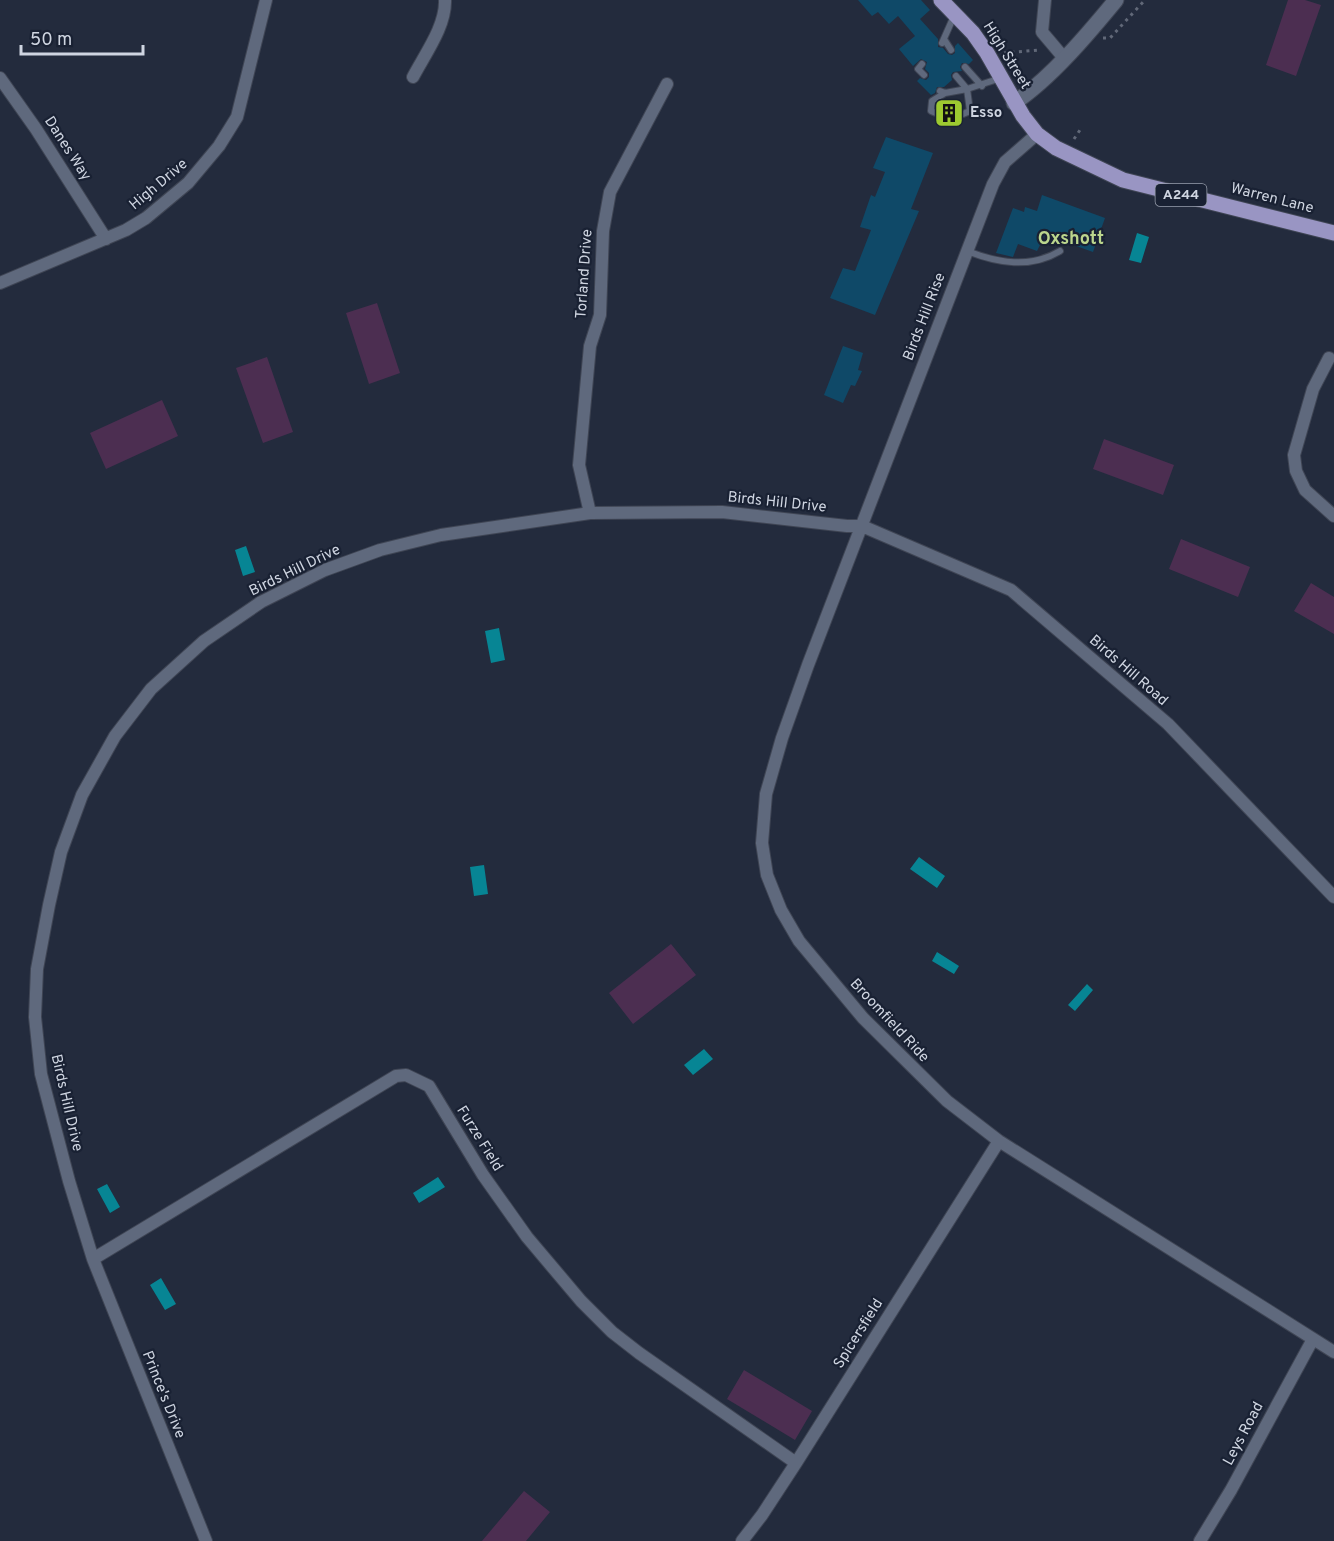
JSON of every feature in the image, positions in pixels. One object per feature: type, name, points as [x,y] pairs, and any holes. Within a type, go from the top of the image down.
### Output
[{"type":"main road","name":"High Street","points":[[941,0],[973,33],[1014,103],[1037,134]]},
{"type":"main road","name":"Warren Lane","points":[[1037,134],[1056,148],[1123,180],[1334,233]]},
{"type":"street","name":"High Drive","points":[[0,283],[106,239],[146,218],[188,183],[219,146],[237,117],[266,0]]},
{"type":"street","points":[[413,77],[440,24],[445,0]]},
{"type":"street","points":[[1045,0],[1042,32],[1064,58]]},
{"type":"street","points":[[1014,103],[1064,58],[1116,0]]},
{"type":"street","name":"Danes Way","points":[[0,78],[36,129],[106,239]]},
{"type":"street","name":"Torland Drive","points":[[590,513],[579,465],[590,346],[600,315],[603,231],[610,192],[667,84]]},
{"type":"street","name":"Birds Hill Rise","points":[[862,526],[998,172],[1005,162],[1037,134]]},
{"type":"street","points":[[1329,358],[1313,389],[1294,455],[1296,471],[1305,490],[1334,516]]},
{"type":"street","name":"Birds Hill Drive","points":[[93,1259],[69,1181],[41,1074],[35,1017],[37,969],[61,852],[82,795],[115,736],[151,689],[204,641],[261,602],[325,570],[380,550],[441,535],[590,513],[722,512],[862,526]]},
{"type":"street","name":"Birds Hill Road","points":[[862,526],[1011,591],[1167,724],[1334,897]]},
{"type":"street","name":"Broomfield Ride","points":[[862,526],[785,728],[766,794],[762,843],[767,875],[781,910],[799,941],[863,1018],[947,1101],[999,1141],[1334,1352]]},
{"type":"street","name":"Furze Field","points":[[93,1259],[396,1076],[406,1075],[429,1086],[483,1175],[527,1237],[581,1301],[612,1332],[796,1463]]},
{"type":"street","name":"Spicersfield","points":[[742,1541],[796,1463],[999,1141]]},
{"type":"street","name":"Prince's Drive","points":[[93,1259],[206,1541]]},
{"type":"street","name":"Leys Road","points":[[1200,1541],[1231,1490],[1313,1339]]},
{"type":"lane","points":[[951,50],[943,41],[955,14]]},
{"type":"lane","points":[[922,64],[918,69],[924,75]]},
{"type":"lane","points":[[966,67],[982,86]]},
{"type":"lane","points":[[956,76],[967,89],[970,111],[963,114]]},
{"type":"lane","points":[[936,112],[931,111],[932,101],[942,92],[982,86],[1001,78]]},
{"type":"lane","points":[[967,251],[1014,264],[1050,257],[1060,251]]},
{"type":"shaded area","points":[[1288,0],[1305,0],[1321,5],[1296,76],[1266,65]]},
{"type":"shaded area","points":[[377,303],[400,373],[369,384],[346,313]]},
{"type":"shaded area","points":[[267,357],[293,432],[263,443],[236,368]]},
{"type":"shaded area","points":[[162,400],[178,436],[106,469],[90,433]]},
{"type":"shaded area","points":[[1104,439],[1174,465],[1163,495],[1093,469]]},
{"type":"shaded area","points":[[1181,539],[1250,567],[1238,597],[1169,569]]},
{"type":"shaded area","points":[[1311,583],[1334,597],[1334,634],[1294,611]]},
{"type":"shaded area","points":[[671,944],[696,975],[633,1024],[609,993]]},
{"type":"shaded area","points":[[744,1370],[812,1411],[795,1440],[727,1399]]},
{"type":"shaded area","points":[[524,1491],[550,1512],[526,1541],[482,1541]]},
{"type":"water","points":[[1137,233],[1149,237],[1141,263],[1129,260]]},
{"type":"water","points":[[246,546],[255,572],[243,576],[235,550]]},
{"type":"water","points":[[499,628],[505,660],[491,663],[485,631]]},
{"type":"water","points":[[919,857],[945,876],[937,888],[910,869]]},
{"type":"water","points":[[484,865],[488,894],[474,896],[470,867]]},
{"type":"water","points":[[937,952],[959,966],[954,974],[932,961]]},
{"type":"water","points":[[1087,984],[1093,990],[1075,1011],[1068,1005]]},
{"type":"water","points":[[704,1049],[713,1059],[693,1075],[684,1065]]},
{"type":"water","points":[[438,1177],[445,1187],[419,1203],[413,1193]]},
{"type":"water","points":[[107,1184],[120,1207],[110,1213],[97,1189]]},
{"type":"water","points":[[161,1278],[176,1304],[165,1310],[150,1285]]},
{"type":"building","points":[[858,0],[921,0],[930,10],[920,19],[938,39],[938,47],[952,55],[958,43],[973,60],[969,64],[962,63],[960,67],[962,71],[953,72],[952,80],[944,87],[937,87],[935,93],[931,95],[917,81],[920,78],[926,80],[929,77],[925,69],[927,62],[921,59],[913,66],[899,49],[915,36],[898,16],[889,24],[878,12],[872,16]]},
{"type":"building","name":"Esso","points":[[937,106],[963,107],[958,114],[962,119],[936,119],[941,113]]},
{"type":"building","points":[[886,137],[933,153],[911,209],[919,211],[875,315],[830,298],[843,268],[855,271],[871,230],[860,227],[871,195],[875,197],[885,172],[873,168]]},
{"type":"building","points":[[1042,195],[1105,218],[1093,252],[1045,235],[1037,251],[1018,244],[1013,257],[996,253],[1013,208],[1024,212],[1025,207],[1037,211]]},
{"type":"building","points":[[843,346],[863,353],[858,370],[862,371],[855,386],[851,385],[843,403],[824,395]]},
{"type":"place","name":"Esso","points":[[949,113]]},
{"type":"district","name":"Oxshott","points":[[1071,239]]}]
